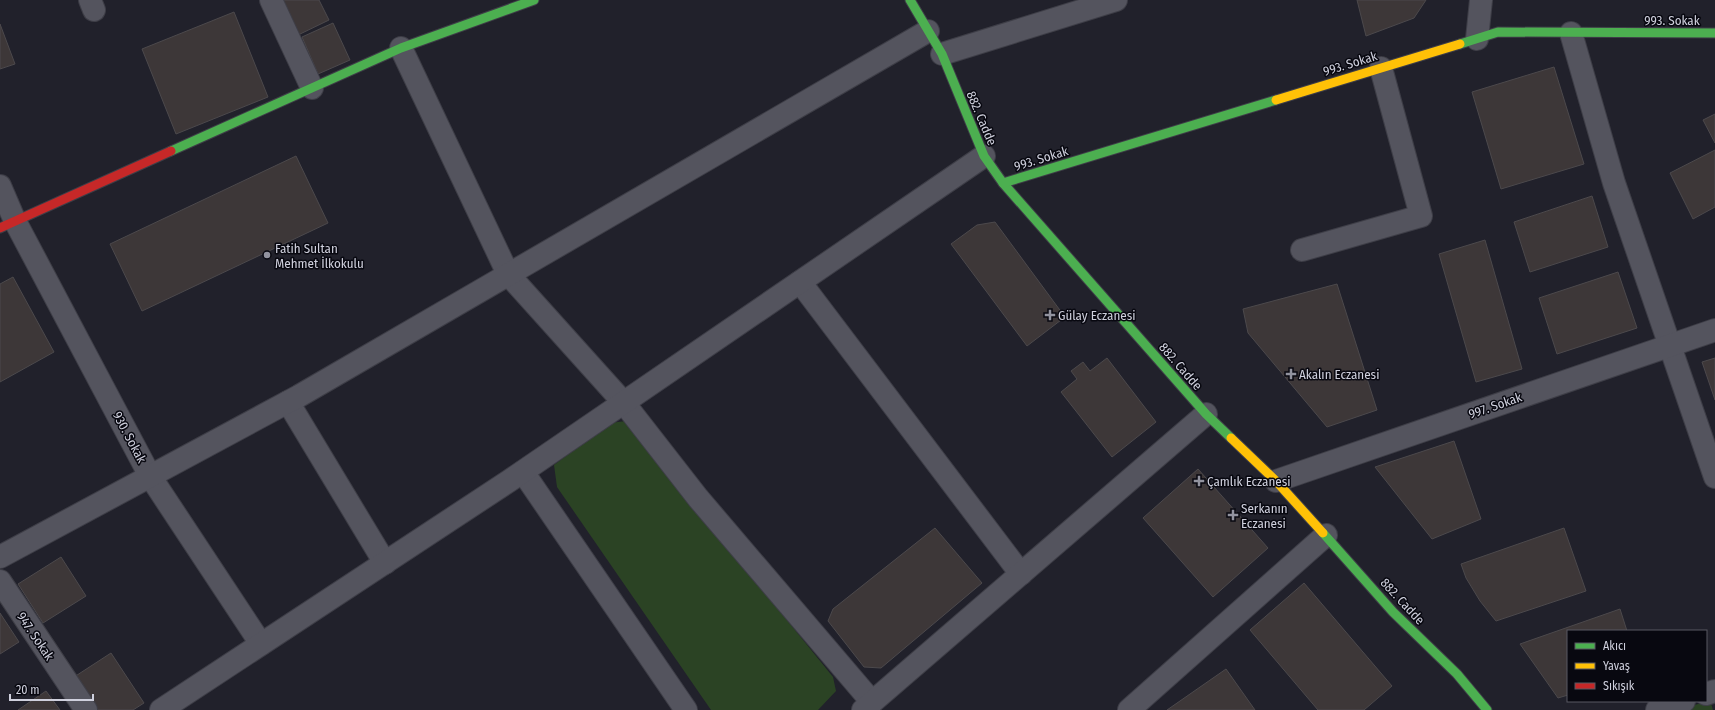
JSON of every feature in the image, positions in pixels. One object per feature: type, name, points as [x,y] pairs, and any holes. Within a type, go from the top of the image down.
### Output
[{"type":"street","points":[[271,0],[312,88]]},
{"type":"street","points":[[8,224],[401,48],[534,0]]},
{"type":"street","name":"882. Cadde","points":[[910,0],[942,54],[984,156],[1003,183],[1206,414],[1276,481],[1326,535],[1393,612],[1457,674],[1486,710]]},
{"type":"street","points":[[942,54],[1116,0]]},
{"type":"street","points":[[1477,38],[1481,0]]},
{"type":"street","points":[[0,557],[288,402],[928,31]]},
{"type":"street","name":"993. Sokak","points":[[1003,183],[1498,32],[1715,33]]},
{"type":"street","points":[[1571,33],[1614,183],[1715,477]]},
{"type":"street","points":[[401,48],[508,274],[624,403],[698,498],[867,706],[1206,414]]},
{"type":"street","points":[[1302,250],[1421,216],[1381,68]]},
{"type":"street","points":[[161,710],[522,472],[984,156]]},
{"type":"street","name":"930. Sokak","points":[[0,186],[8,224],[150,476],[261,644]]},
{"type":"street","points":[[800,282],[1021,574]]},
{"type":"street","name":"997. Sokak","points":[[1276,481],[1715,330]]},
{"type":"street","points":[[288,402],[385,563]]},
{"type":"street","points":[[522,472],[686,710]]},
{"type":"street","points":[[1129,710],[1326,535]]},
{"type":"street","name":"947. Sokak","points":[[0,581],[86,710]]},
{"type":"street","points":[[1656,710],[1681,702]]},
{"type":"green space","points":[[626,421],[833,677],[836,691],[818,710],[711,710],[557,487],[554,465],[610,423]]},
{"type":"green space","points":[[1710,700],[1713,710],[1680,710],[1707,702]]},
{"type":"building","points":[[279,0],[319,0],[329,20],[296,36]]},
{"type":"building","points":[[1357,0],[1426,0],[1414,18],[1366,36]]},
{"type":"building","points":[[234,12],[268,97],[176,134],[142,49]]},
{"type":"building","points":[[333,23],[350,60],[318,74],[302,37]]},
{"type":"building","points":[[0,24],[15,64],[0,69]]},
{"type":"building","points":[[1554,67],[1584,164],[1501,189],[1472,92]]},
{"type":"building","points":[[1715,114],[1715,143],[1703,120]]},
{"type":"building","points":[[1715,150],[1715,207],[1693,219],[1670,173]]},
{"type":"building","points":[[296,156],[328,223],[142,311],[110,244]]},
{"type":"building","points":[[1592,196],[1608,247],[1530,272],[1514,222]]},
{"type":"building","points":[[995,222],[1065,317],[1027,346],[951,244],[977,225]]},
{"type":"building","points":[[1485,240],[1522,369],[1476,382],[1439,254]]},
{"type":"building","points":[[1618,272],[1637,328],[1557,354],[1539,298]]},
{"type":"building","points":[[13,277],[54,352],[0,382],[0,284]]},
{"type":"building","points":[[1337,284],[1377,410],[1327,427],[1248,333],[1243,309]]},
{"type":"building","points":[[1107,358],[1156,422],[1112,457],[1061,392],[1077,379],[1071,371],[1083,362],[1090,371]]},
{"type":"building","points":[[1715,358],[1715,400],[1702,362]]},
{"type":"building","points":[[1454,441],[1481,519],[1432,539],[1375,467]]},
{"type":"building","points":[[1198,469],[1268,548],[1213,597],[1143,518]]},
{"type":"building","points":[[935,528],[982,583],[881,668],[864,667],[828,621],[833,609]]},
{"type":"building","points":[[1564,528],[1586,591],[1496,621],[1480,601],[1466,578],[1461,564]]},
{"type":"building","points":[[61,557],[86,596],[43,623],[18,584]]},
{"type":"building","points":[[1304,583],[1392,686],[1364,710],[1318,710],[1250,630]]},
{"type":"building","points":[[1620,609],[1627,630],[1567,630],[1567,695],[1558,698],[1520,644]]},
{"type":"building","points":[[0,613],[19,642],[0,654]]},
{"type":"building","points":[[111,653],[144,703],[133,710],[92,710],[71,679]]},
{"type":"building","points":[[1226,669],[1255,710],[1167,710]]},
{"type":"building","points":[[46,691],[60,710],[18,710]]},
{"type":"traffic: fast","points":[[171,151],[401,48],[534,0]]},
{"type":"traffic: fast","points":[[910,0],[942,54],[984,156],[1003,183],[1206,414],[1231,438]]},
{"type":"traffic: fast","points":[[1460,44],[1498,32],[1715,33]]},
{"type":"traffic: fast","points":[[1003,183],[1276,100]]},
{"type":"traffic: fast","points":[[1323,533],[1393,612],[1457,674],[1487,710]]},
{"type":"traffic: slow","points":[[1276,100],[1460,44]]},
{"type":"traffic: slow","points":[[1231,438],[1276,481],[1323,533]]},
{"type":"traffic: jam","points":[[0,228],[171,151]]},
{"type":"place","name":"Fatih Sultan Mehmet İlkokulu","points":[[267,255]]},
{"type":"place","name":"Gülay Eczanesi","points":[[1050,315]]},
{"type":"place","name":"Akalın Eczanesi","points":[[1291,374]]},
{"type":"place","name":"Çamlık Eczanesi","points":[[1199,481]]},
{"type":"place","name":"Serkanın Eczanesi","points":[[1233,515]]}]
